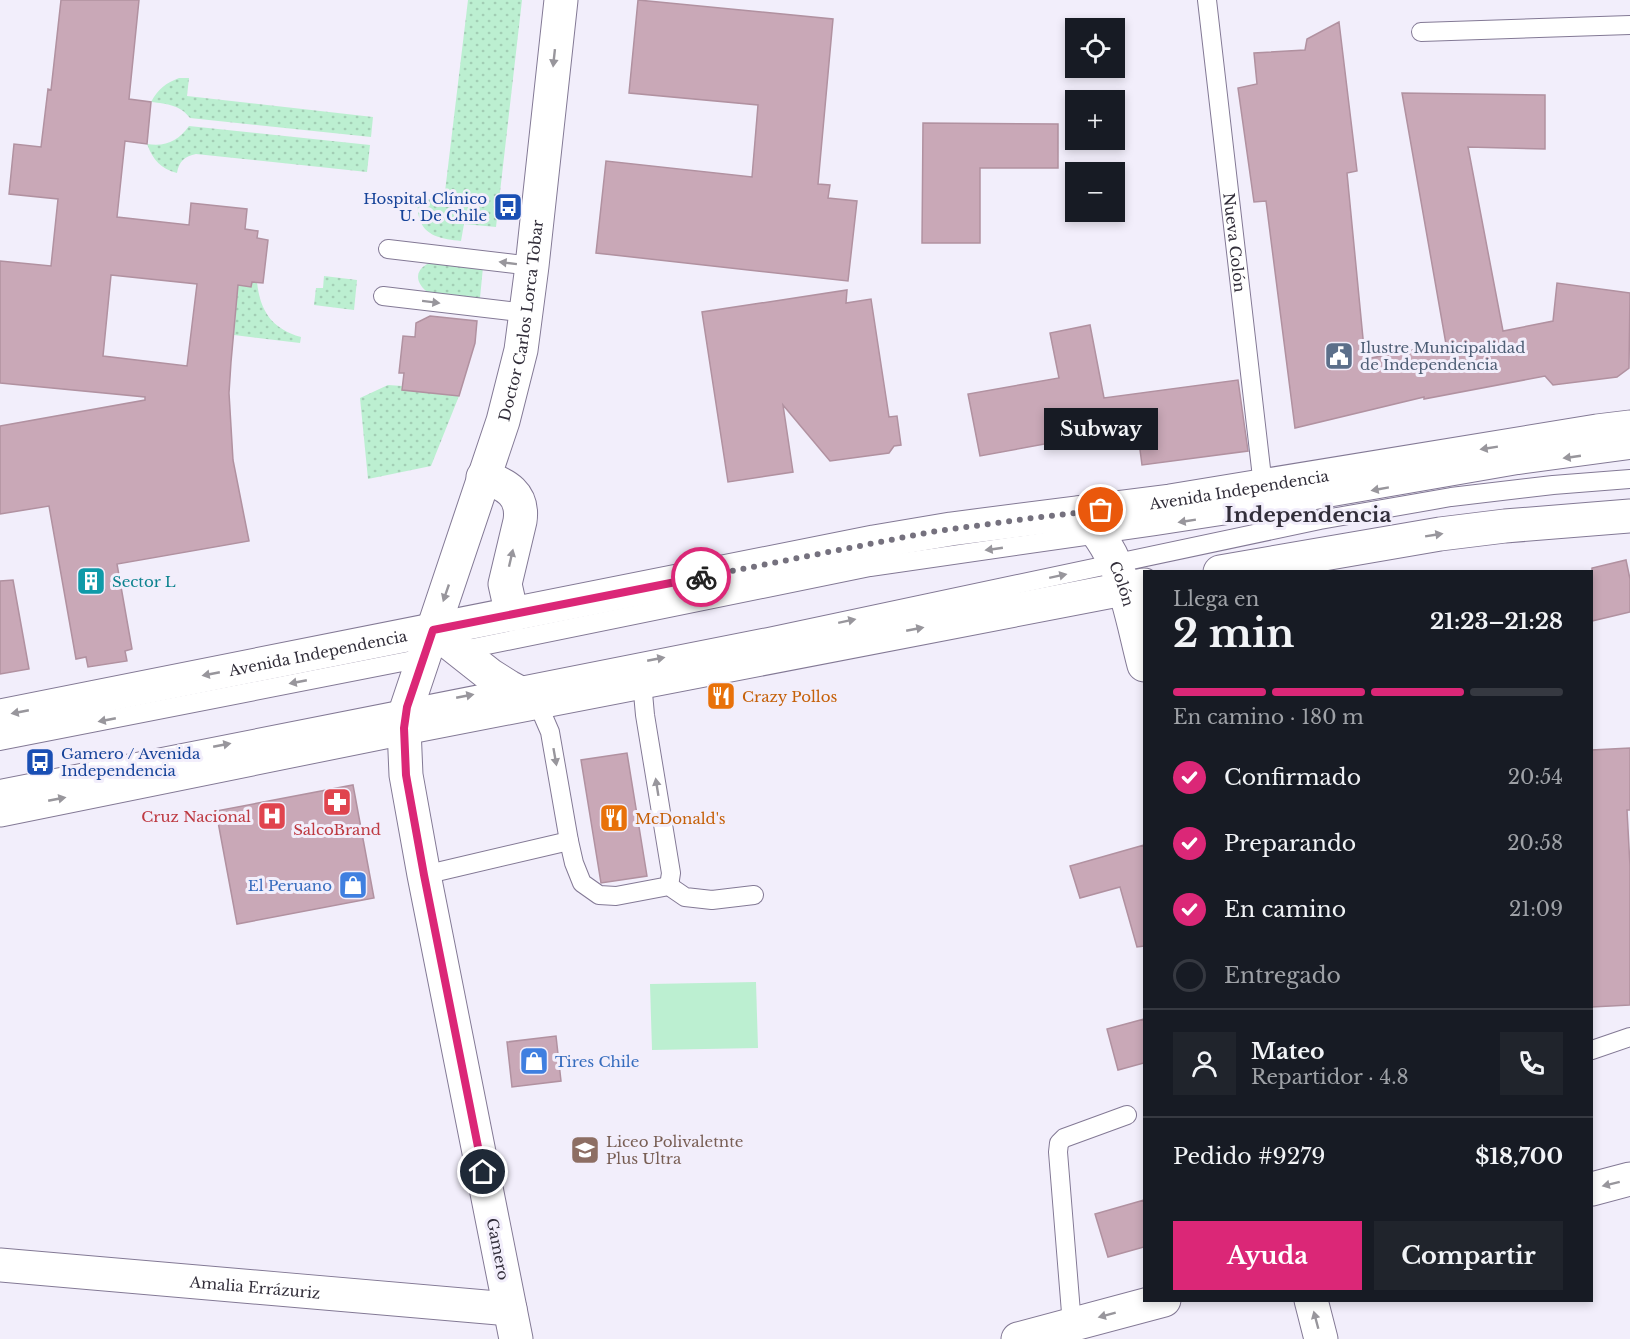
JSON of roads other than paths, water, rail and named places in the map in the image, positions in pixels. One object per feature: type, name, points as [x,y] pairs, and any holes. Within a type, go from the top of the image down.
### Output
[{"type":"main road","name":"Doctor Carlos Lorca Tobar","points":[[429,644],[496,442],[521,350],[561,0]]},
{"type":"main road","name":"Avenida Independencia","points":[[0,716],[429,644],[515,614],[885,540],[1025,519],[1089,524],[1263,486],[1630,427]]},
{"type":"main road","points":[[483,477],[508,488],[519,503],[520,521],[505,584],[509,602],[515,614]]},
{"type":"main road","points":[[1232,570],[1440,534],[1624,514]]},
{"type":"main road","name":"Colón","points":[[1089,524],[1133,573],[1143,657]]},
{"type":"main road","points":[[0,810],[406,718],[523,695],[642,682],[1133,573]]},
{"type":"main road","points":[[429,644],[459,651],[523,695]]},
{"type":"main road","name":"Gamero","points":[[429,644],[406,718],[406,775],[513,1324]]},
{"type":"main road","points":[[1593,1189],[1630,1179]]},
{"type":"main road","name":"Amalia Errázuriz","points":[[0,1265],[513,1324]]},
{"type":"main road","points":[[1018,1339],[1157,1302]]},
{"type":"main road","points":[[1312,1302],[1321,1339]]},
{"type":"lane","name":"Nueva Colón","points":[[1207,0],[1263,486]]},
{"type":"lane","points":[[1421,32],[1630,25]]},
{"type":"lane","points":[[388,249],[532,266]]},
{"type":"lane","points":[[383,297],[526,314]]},
{"type":"lane","points":[[459,651],[1089,524],[1258,510],[1518,465],[1630,450]]},
{"type":"lane","points":[[753,895],[712,900],[685,897],[669,886],[616,896],[599,895],[582,883],[569,841],[550,732],[523,695],[768,637],[1133,573],[1233,538],[1386,508],[1541,486],[1630,479]]},
{"type":"lane","points":[[0,741],[429,644]]},
{"type":"lane","points":[[642,682],[645,715],[671,873],[669,886]]},
{"type":"lane","points":[[0,789],[406,718]]},
{"type":"lane","points":[[424,875],[569,841]]},
{"type":"lane","points":[[1593,1050],[1630,1037]]},
{"type":"lane","points":[[1072,1325],[1059,1143],[1064,1138],[1127,1115]]},
{"type":"place","name":"Hospital Clínico U. De Chile","points":[[508,207]]},
{"type":"place","name":"Ilustre Municipalidad de Independencia","points":[[1339,356]]},
{"type":"place","name":"Subway","points":[[1101,510]]},
{"type":"place","name":"Sector L","points":[[91,581]]},
{"type":"place","name":"Crazy Pollos","points":[[721,696]]},
{"type":"place","name":"Gamero / Avenida Independencia","points":[[40,762]]},
{"type":"place","name":"SalcoBrand","points":[[337,802]]},
{"type":"place","name":"Cruz Nacional","points":[[272,816]]},
{"type":"place","name":"McDonald's","points":[[614,818]]},
{"type":"place","name":"El Peruano","points":[[353,885]]},
{"type":"place","name":"Tires Chile","points":[[534,1061]]},
{"type":"place","name":"Liceo Polivaletnte Plus Ultra","points":[[585,1150]]},
{"type":"district","name":"Independencia","points":[[1308,515]]}]
